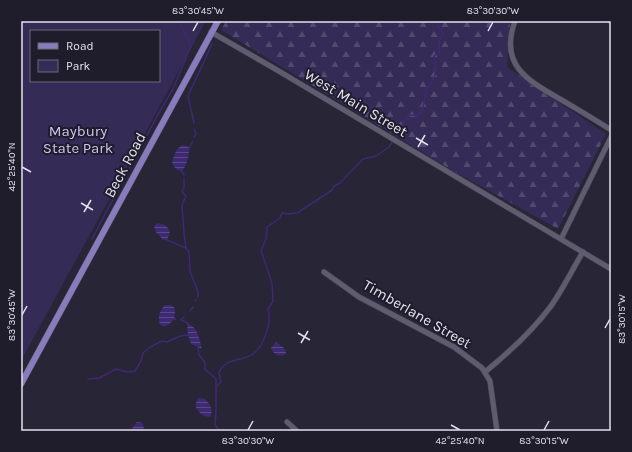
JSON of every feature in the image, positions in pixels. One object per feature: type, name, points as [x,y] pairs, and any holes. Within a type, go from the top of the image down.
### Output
[{"type":"main road","name":"Beck Road","points":[[21,384],[218,21]]},
{"type":"street","points":[[515,21],[510,38],[510,50],[514,62],[521,73],[537,86],[611,130]]},
{"type":"street","name":"West Main Street","points":[[211,32],[283,73],[611,269]]},
{"type":"street","points":[[561,239],[611,137]]},
{"type":"street","points":[[497,431],[490,381],[486,372],[504,356],[546,313],[583,252]]},
{"type":"street","name":"Timberlane Street","points":[[324,272],[374,306],[454,347],[486,372]]},
{"type":"street","points":[[287,422],[297,431]]},
{"type":"green space","name":"Maybury State Park","points":[[21,21],[206,21],[21,361]]},
{"type":"green space","points":[[226,21],[510,21],[507,67],[606,134],[558,229],[450,169],[221,30]]},
{"type":"shaded area","points":[[183,145],[190,147],[187,163],[182,171],[178,170],[172,162],[177,150]]},
{"type":"shaded area","points":[[157,223],[168,228],[170,232],[167,240],[163,240],[156,232],[154,227]]},
{"type":"shaded area","points":[[165,305],[174,307],[174,317],[176,320],[173,320],[168,325],[162,326],[159,319],[159,314]]},
{"type":"shaded area","points":[[187,323],[196,330],[202,349],[191,344],[188,335]]},
{"type":"shaded area","points":[[276,342],[284,348],[286,352],[285,355],[278,355],[272,350],[271,348]]},
{"type":"shaded area","points":[[199,398],[205,399],[210,405],[212,412],[210,417],[203,415],[196,408]]},
{"type":"shaded area","points":[[137,422],[142,423],[144,427],[143,431],[130,431]]},
{"type":"waterway","points":[[92,239],[173,89],[191,46],[179,21]]},
{"type":"waterway","points":[[217,386],[221,382],[219,373],[225,364],[253,354],[264,340],[269,320],[268,309],[273,301],[272,283],[261,251],[266,239],[267,227],[280,218],[282,213],[297,213],[332,190],[334,186],[340,183],[363,159],[376,156],[389,147],[408,116],[417,116],[419,114],[428,87],[435,76],[436,67],[434,56],[440,51],[439,42],[443,33],[438,25],[439,21]]},
{"type":"waterway","points":[[194,123],[188,96],[212,44]]},
{"type":"waterway","points":[[194,129],[196,134],[194,137]]},
{"type":"waterway","points":[[189,148],[193,141]]},
{"type":"waterway","points":[[181,170],[184,175]]},
{"type":"waterway","points":[[184,178],[184,188],[182,192],[186,196],[182,205],[184,233],[186,248],[189,252],[190,271],[198,292],[198,297]]},
{"type":"waterway","points":[[167,240],[186,248]]},
{"type":"waterway","points":[[190,311],[193,307]]},
{"type":"waterway","points":[[184,317],[181,320],[188,323]]},
{"type":"waterway","points":[[88,379],[99,378],[116,369],[127,372],[135,371],[141,361],[143,353],[150,347],[162,341],[167,342],[180,336],[190,335]]},
{"type":"waterway","points":[[198,347],[199,355],[205,362],[205,369],[216,379],[215,425],[220,431]]}]
